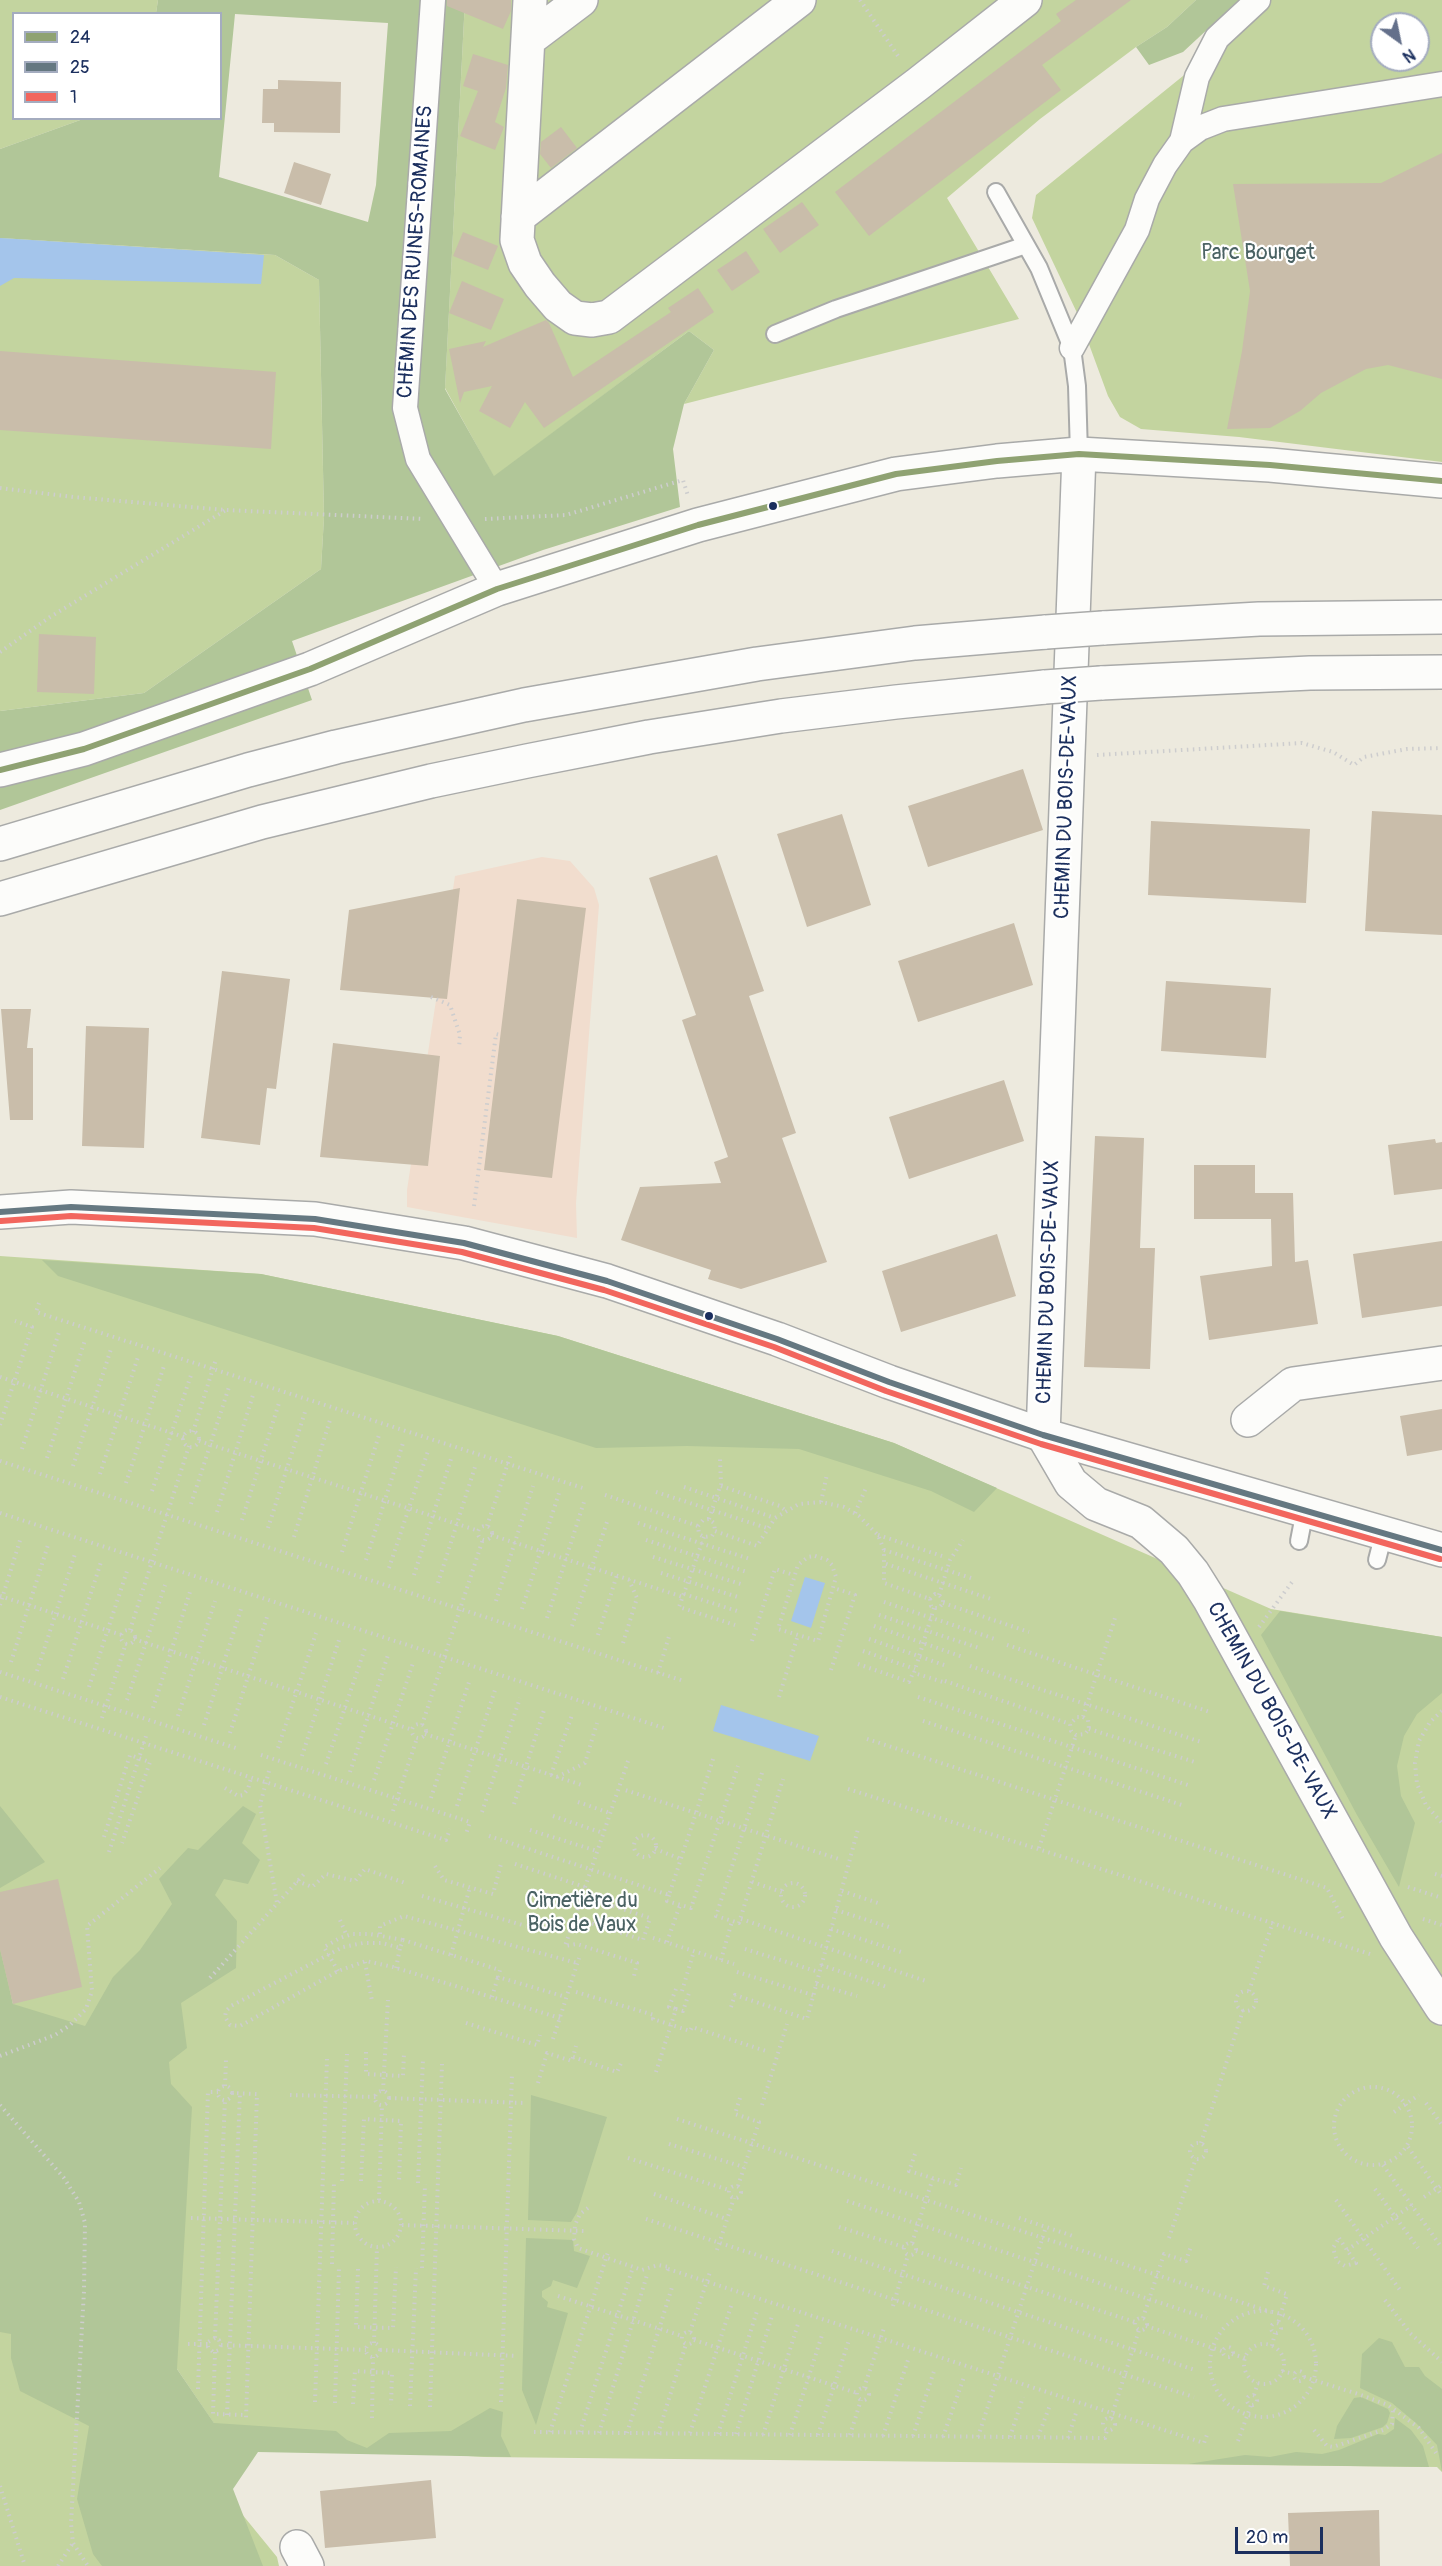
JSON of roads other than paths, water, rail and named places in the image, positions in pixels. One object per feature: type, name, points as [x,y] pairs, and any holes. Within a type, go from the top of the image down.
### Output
[{"type":"main road","points":[[530,0],[517,240],[525,263],[558,306],[574,318],[592,320],[609,317],[918,84],[1025,0]]},
{"type":"main road","points":[[528,40],[581,0]]},
{"type":"main road","points":[[518,217],[799,0]]},
{"type":"main road","points":[[0,770],[84,749],[300,672],[496,589],[698,525],[896,474],[997,461],[1079,454],[1270,465],[1442,481]]},
{"type":"main road","name":"CHEMIN DU BOIS-DE-VAUX","points":[[1079,454],[1043,1435],[1071,1483],[1096,1504],[1141,1522],[1174,1550],[1193,1573],[1396,1937],[1442,2008]]},
{"type":"main road","points":[[0,844],[248,770],[336,747],[524,705],[758,664],[915,643],[1103,628],[1259,619],[1442,616]]},
{"type":"main road","points":[[0,899],[262,822],[431,781],[649,737],[781,716],[896,702],[1101,683],[1310,673],[1442,672]]},
{"type":"main road","points":[[0,1212],[71,1207],[315,1219],[464,1243],[607,1281],[777,1339],[889,1382],[1302,1526],[1380,1547],[1442,1550]]},
{"type":"main road","points":[[1248,1420],[1293,1384],[1442,1363]]},
{"type":"street","name":"CHEMIN DES RUINES-ROMAINES","points":[[433,0],[405,408],[418,459],[496,589]]},
{"type":"street","points":[[1182,141],[1197,77],[1218,38],[1258,0]]},
{"type":"street","points":[[1072,348],[1137,230],[1147,199],[1165,165],[1182,141],[1200,128],[1223,119],[1442,84]]},
{"type":"lane","points":[[996,192],[1026,244],[1060,314],[1072,348],[1077,386],[1079,454]]},
{"type":"lane","points":[[775,334],[836,309],[1026,244]]},
{"type":"water","points":[[0,238],[264,255],[261,284],[14,278],[0,286]]},
{"type":"water","points":[[805,1577],[825,1583],[811,1628],[791,1621]]},
{"type":"water","points":[[721,1705],[819,1736],[810,1761],[713,1731]]},
{"type":"park label","name":"Parc Bourget","points":[[1258,254]]},
{"type":"park label","name":"Cimetière du Bois de Vaux","points":[[582,1914]]}]
